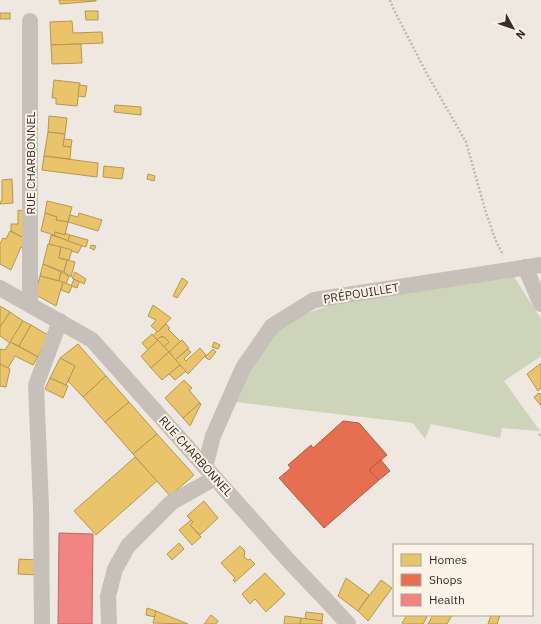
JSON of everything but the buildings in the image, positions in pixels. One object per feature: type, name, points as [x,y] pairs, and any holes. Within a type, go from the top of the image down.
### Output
[{"type":"street","name":"RUE CHARBONNEL","points":[[30,21],[30,305]]},
{"type":"street","name":"PRÉPOUILLET","points":[[210,472],[213,436],[242,368],[272,326],[314,300],[541,265]]},
{"type":"street","points":[[518,269],[541,304]]},
{"type":"street","name":"RUE CHARBONNEL","points":[[0,288],[92,340],[347,624]]},
{"type":"street","points":[[42,624],[41,507],[36,384],[60,321]]},
{"type":"street","points":[[109,624],[108,596],[115,569],[128,546],[172,502],[210,472]]},
{"type":"path","points":[[390,0],[427,74],[466,142],[486,213],[496,241],[518,269]]},
{"type":"green space","points":[[513,275],[541,319],[541,356],[504,381],[540,431],[502,428],[500,438],[431,424],[425,439],[413,423],[227,401],[272,326],[339,302]]}]
